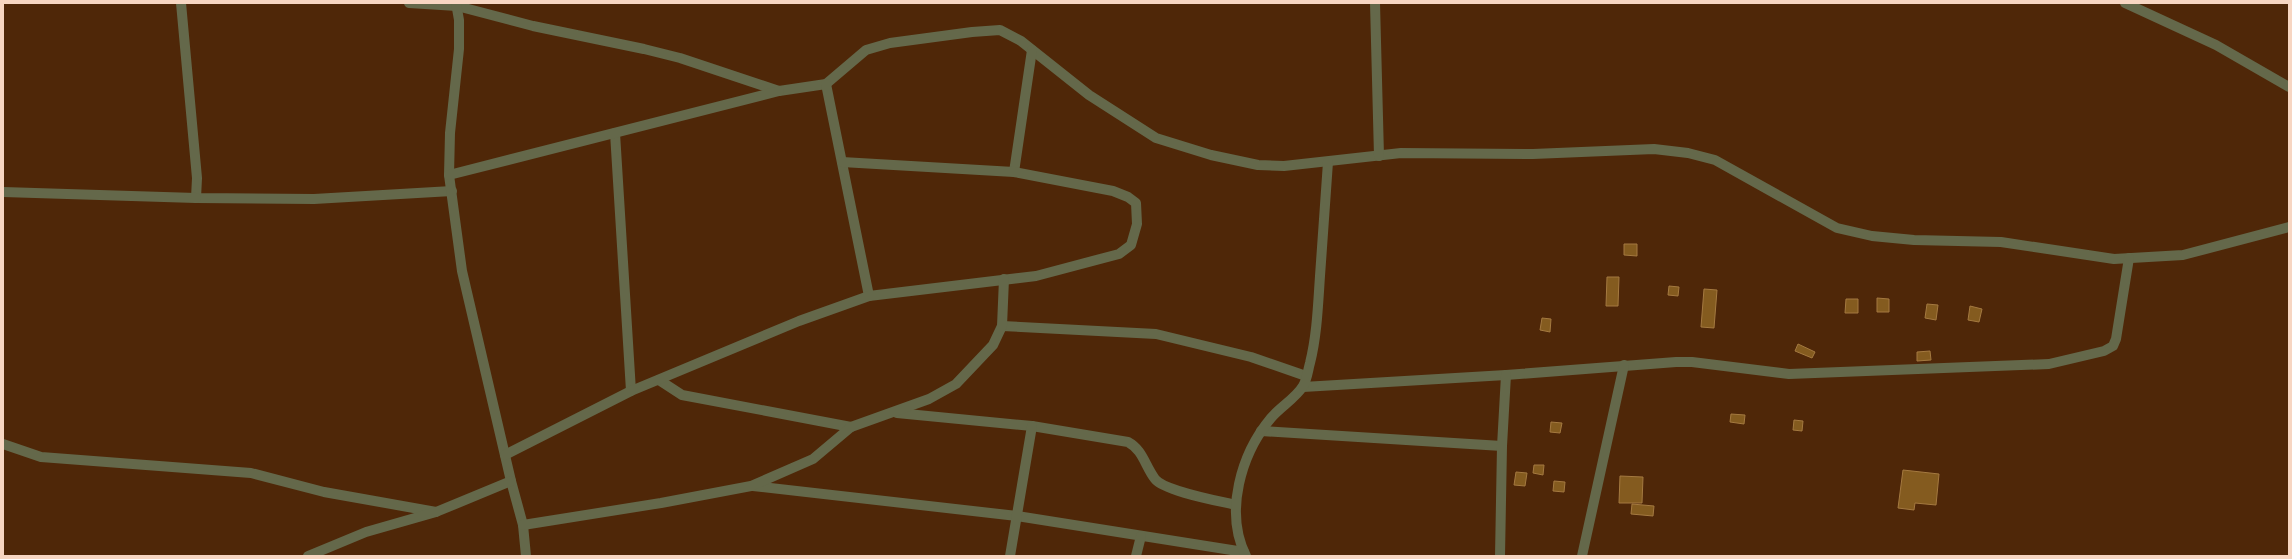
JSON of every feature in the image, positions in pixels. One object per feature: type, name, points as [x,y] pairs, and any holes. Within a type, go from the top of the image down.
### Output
[{"type":"street","points":[[181,3],[197,178],[196,198]]},
{"type":"street","points":[[409,3],[456,4],[533,26],[680,58],[780,91]]},
{"type":"street","points":[[1375,3],[1379,156]]},
{"type":"street","points":[[2125,3],[2216,45],[2289,87]]},
{"type":"street","points":[[456,4],[460,20],[459,49],[450,132],[449,175],[462,271],[504,455],[523,525],[526,556]]},
{"type":"street","points":[[449,175],[780,91],[826,84],[866,50],[890,43],[992,30],[1008,33],[1089,95],[1156,138],[1211,155],[1258,165],[1284,166],[1400,153],[1533,154],[1654,149],[1688,153],[1715,160],[1837,228],[1872,236],[1914,240],[2001,242],[2114,259],[2183,256],[2289,227]]},
{"type":"street","points":[[1014,172],[1032,50]]},
{"type":"street","points":[[826,84],[869,296]]},
{"type":"street","points":[[615,133],[631,391]]},
{"type":"street","points":[[504,455],[631,391],[799,321],[869,296],[1036,276],[1120,254],[1131,245],[1137,224],[1136,203],[1128,197],[1113,191],[1014,172],[842,162]]},
{"type":"street","points":[[1245,554],[1239,542],[1236,505],[1242,471],[1255,439],[1303,387],[1315,337],[1328,162]]},
{"type":"street","points":[[3,192],[196,198],[314,199],[452,191]]},
{"type":"street","points":[[1303,387],[1506,375],[1624,365],[1692,362],[1789,374],[2049,364],[2104,351],[2113,346],[2116,339],[2129,258]]},
{"type":"street","points":[[523,525],[661,503],[751,486],[814,459],[851,427],[929,400],[956,384],[993,345],[1002,326],[1004,279]]},
{"type":"street","points":[[1002,326],[1156,334],[1251,357],[1306,376]]},
{"type":"street","points":[[1582,556],[1624,365]]},
{"type":"street","points":[[1500,556],[1502,446],[1506,375]]},
{"type":"street","points":[[659,380],[682,395],[851,427]]},
{"type":"street","points":[[894,413],[1032,426],[1128,442],[1136,446],[1155,480],[1169,488],[1236,505]]},
{"type":"street","points":[[1010,556],[1032,426]]},
{"type":"street","points":[[1261,431],[1502,446]]},
{"type":"street","points":[[3,444],[41,456],[251,474],[324,492],[436,512]]},
{"type":"street","points":[[308,556],[366,532],[436,512],[511,481]]},
{"type":"street","points":[[751,486],[1017,516],[1245,554]]},
{"type":"street","points":[[1136,556],[1141,536]]},
{"type":"building","points":[[1624,244],[1637,244],[1637,256],[1624,255]]},
{"type":"building","points":[[1607,277],[1619,277],[1618,306],[1606,306]]},
{"type":"building","points":[[1669,286],[1679,287],[1678,296],[1668,295]]},
{"type":"building","points":[[1704,289],[1717,290],[1714,328],[1701,327]]},
{"type":"building","points":[[1877,298],[1889,299],[1889,312],[1877,312]]},
{"type":"building","points":[[1846,299],[1858,299],[1858,313],[1845,313]]},
{"type":"building","points":[[1927,304],[1938,305],[1936,320],[1925,318]]},
{"type":"building","points":[[1970,306],[1982,309],[1979,322],[1968,320]]},
{"type":"building","points":[[1542,318],[1551,319],[1550,332],[1540,330]]},
{"type":"building","points":[[1798,344],[1815,352],[1812,358],[1795,351]]},
{"type":"building","points":[[1930,351],[1931,360],[1917,361],[1917,352]]},
{"type":"building","points":[[1731,414],[1745,415],[1744,424],[1730,422]]},
{"type":"building","points":[[1794,420],[1803,421],[1802,431],[1793,430]]},
{"type":"building","points":[[1551,422],[1562,423],[1560,433],[1550,432]]},
{"type":"building","points":[[1534,465],[1544,465],[1543,475],[1533,473]]},
{"type":"building","points":[[1903,470],[1939,474],[1936,505],[1915,503],[1914,510],[1898,508]]},
{"type":"building","points":[[1516,472],[1527,473],[1525,486],[1514,485]]},
{"type":"building","points":[[1620,476],[1643,477],[1642,503],[1619,503]]},
{"type":"building","points":[[1554,481],[1565,482],[1564,492],[1553,491]]},
{"type":"building","points":[[1632,504],[1654,506],[1653,516],[1631,514]]}]
